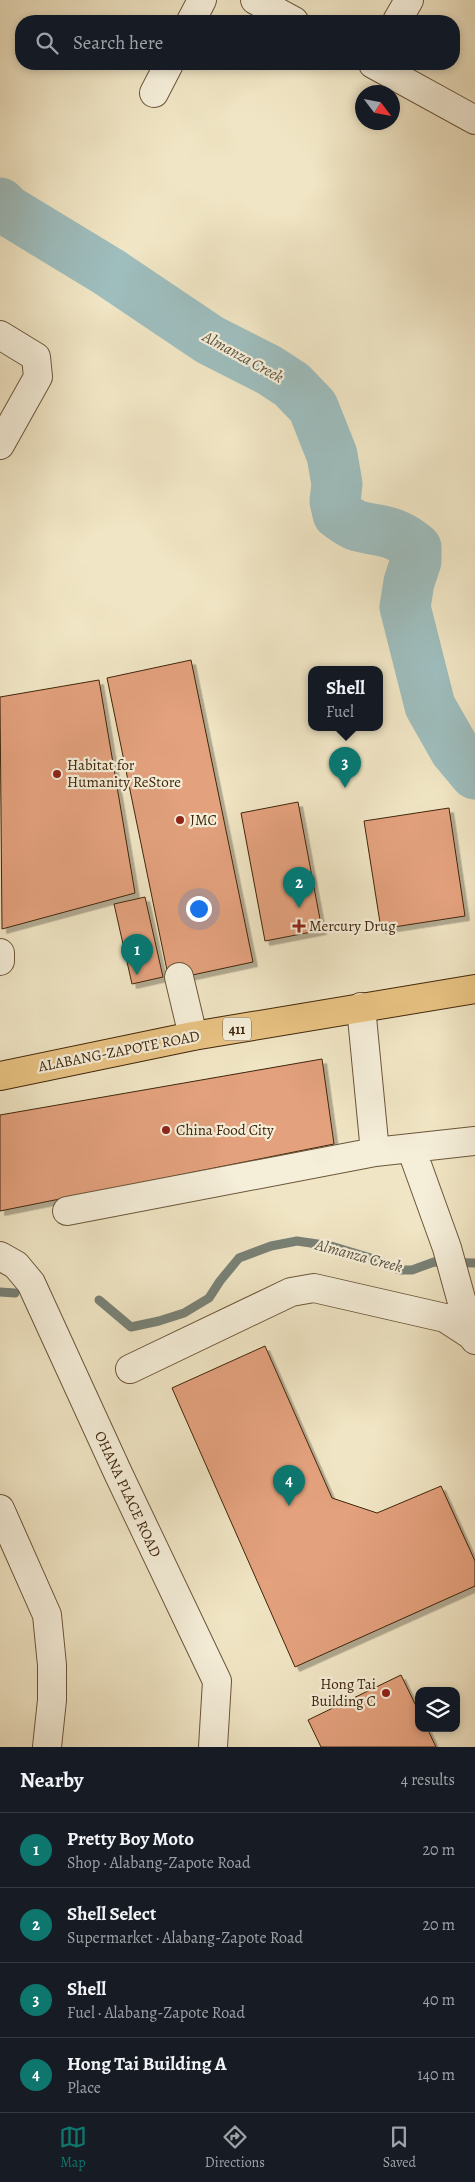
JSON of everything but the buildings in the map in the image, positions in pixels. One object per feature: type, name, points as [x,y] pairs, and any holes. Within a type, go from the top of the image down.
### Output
[{"type":"highway","name":"ALABANG-ZAPOTE ROAD","points":[[0,1076],[194,1036],[475,989]]},
{"type":"street","points":[[194,15],[202,0]]},
{"type":"street","points":[[255,0],[283,15]]},
{"type":"street","points":[[400,15],[409,0]]},
{"type":"street","points":[[154,93],[166,70]]},
{"type":"street","points":[[384,70],[475,120]]},
{"type":"street","points":[[0,335],[36,357],[38,377],[0,446]]},
{"type":"street","points":[[0,953],[0,960]]},
{"type":"street","points":[[179,977],[194,1036]]},
{"type":"street","points":[[362,1007],[375,1152]]},
{"type":"street","points":[[67,1211],[375,1152],[475,1141]]},
{"type":"street","points":[[411,1148],[448,1248],[473,1337]]},
{"type":"street","name":"OHANA PLACE ROAD","points":[[0,1256],[16,1265],[31,1283],[118,1473],[217,1681],[213,1747]]},
{"type":"street","points":[[130,1369],[291,1292],[314,1288],[445,1318],[473,1337]]},
{"type":"street","points":[[0,1509],[46,1615],[52,1664],[52,1700],[47,1747]]},
{"type":"waterway","name":"Almanza Creek","points":[[0,203],[7,210],[109,272],[210,340],[269,370],[292,385],[313,407],[332,455],[337,484],[335,501],[338,514],[355,525],[402,538],[416,548],[416,561],[409,582],[405,607],[430,706],[455,750],[475,774]]},
{"type":"waterway","name":"Almanza Creek","points":[[99,1300],[131,1327],[159,1321],[184,1313],[209,1298],[239,1258],[271,1246],[297,1241],[331,1246],[374,1259],[400,1270],[412,1270],[434,1262],[475,1263]]},
{"type":"waterway","name":"Almanza Creek","points":[[0,1292],[15,1293]]},
{"type":"place","name":"Habitat for Humanity ReStore","points":[[57,774]]},
{"type":"place","name":"Shell","points":[[345,788]]},
{"type":"place","name":"JMC","points":[[180,820]]},
{"type":"place","name":"Shell Select","points":[[299,908]]},
{"type":"place","name":"Mercury Drug","points":[[299,926]]},
{"type":"place","name":"Pretty Boy Moto","points":[[137,975]]},
{"type":"place","name":"China Food City","points":[[166,1130]]},
{"type":"place","name":"Hong Tai Building A","points":[[289,1506]]},
{"type":"place","name":"Hong Tai Building C","points":[[386,1693]]}]
